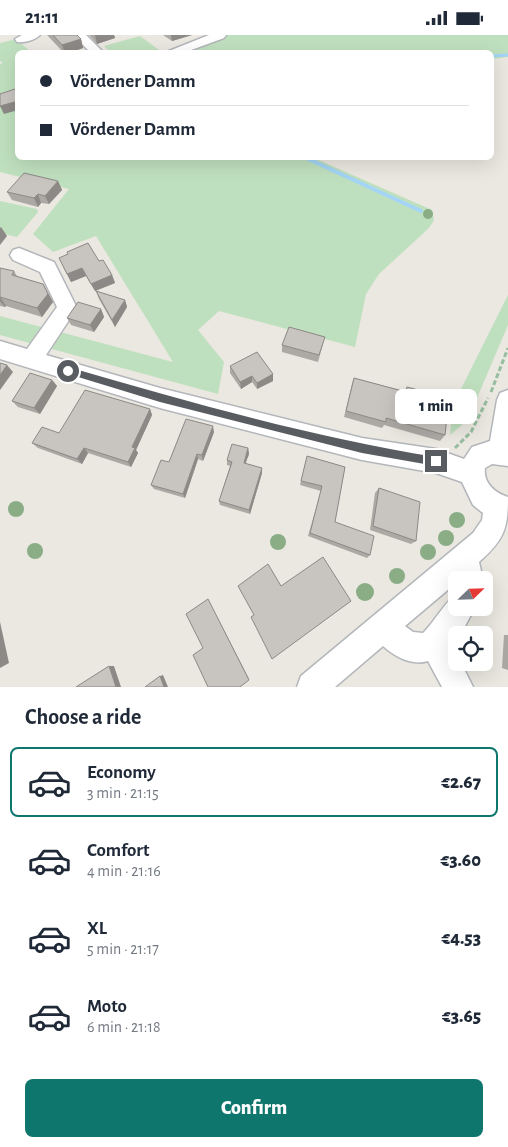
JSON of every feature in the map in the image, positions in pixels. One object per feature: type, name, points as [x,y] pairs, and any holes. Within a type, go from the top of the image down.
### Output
[{"type":"street","points":[[21,39],[34,35]]},
{"type":"street","points":[[79,35],[95,50]]},
{"type":"street","points":[[178,50],[220,35]]},
{"type":"street","points":[[19,255],[47,267],[67,308],[31,360]]},
{"type":"street","points":[[0,350],[160,398],[353,447],[436,461],[471,473]]},
{"type":"street","points":[[312,687],[383,626],[467,569],[482,541],[503,509],[489,503],[476,489],[471,473],[477,458],[491,452],[504,454],[508,400]]},
{"type":"street","points":[[383,626],[408,646],[420,649],[446,633],[456,616]]},
{"type":"street","points":[[434,642],[458,687]]},
{"type":"path","points":[[436,461],[461,444],[480,419],[508,348]]},
{"type":"green space","points":[[227,35],[508,35],[508,57],[494,59],[494,50],[185,50]]},
{"type":"green space","points":[[140,36],[159,50],[108,50],[104,46]]},
{"type":"green space","points":[[16,39],[29,50],[15,50],[15,160],[319,160],[432,210],[434,220],[429,228],[379,274],[366,294],[355,347],[219,311],[198,330],[224,362],[218,394],[0,335],[0,316],[173,362],[96,236],[53,252],[33,234],[69,189],[0,172],[0,64],[3,63],[0,61],[0,43]]},
{"type":"green space","points":[[0,201],[37,209],[38,212],[17,237],[0,233]]},
{"type":"green space","points":[[508,295],[508,325],[474,405],[462,425],[450,435],[452,412],[462,387]]},
{"type":"building","points":[[53,35],[77,35],[81,39],[62,45]]},
{"type":"building","points":[[15,89],[15,102],[0,106],[0,94]]},
{"type":"building","points":[[24,173],[58,181],[45,196],[38,194],[34,198],[7,192]]},
{"type":"building","points":[[88,243],[99,261],[103,260],[112,275],[91,284],[82,268],[67,274],[59,258],[68,254],[67,252]]},
{"type":"building","points":[[0,268],[14,271],[12,275],[43,284],[48,294],[37,308],[0,297]]},
{"type":"building","points":[[96,291],[125,300],[112,320]]},
{"type":"building","points":[[78,302],[101,309],[90,325],[67,318]]},
{"type":"building","points":[[289,327],[325,337],[319,355],[282,345]]},
{"type":"building","points":[[257,352],[273,374],[257,383],[252,376],[240,382],[230,366]]},
{"type":"building","points":[[0,363],[7,365],[0,375]]},
{"type":"building","points":[[30,373],[52,380],[34,408],[12,401]]},
{"type":"building","points":[[354,378],[406,392],[407,387],[449,398],[445,435],[386,418],[386,422],[346,411]]},
{"type":"building","points":[[85,390],[150,409],[132,447],[135,448],[128,462],[84,448],[77,459],[32,443],[42,427],[59,433]]},
{"type":"building","points":[[186,419],[213,426],[202,455],[197,454],[183,494],[151,485],[161,460],[169,462]]},
{"type":"building","points":[[232,444],[248,448],[244,463],[262,468],[249,510],[219,501],[232,462],[227,460]]},
{"type":"building","points":[[307,456],[345,467],[335,522],[374,536],[370,555],[310,533],[322,486],[301,481]]},
{"type":"building","points":[[379,488],[420,502],[416,541],[373,526]]},
{"type":"building","points":[[323,557],[351,601],[272,659],[251,617],[254,615],[238,586],[268,564],[281,586]]},
{"type":"building","points":[[208,599],[249,680],[240,687],[208,687],[193,655],[203,648],[186,614]]},
{"type":"building","points":[[109,666],[116,687],[76,687]]},
{"type":"building","points":[[160,676],[164,687],[145,687]]},
{"type":"waterway","points":[[494,56],[508,55]]},
{"type":"waterway","points":[[310,160],[421,211]]},
{"type":"route","points":[[68,371],[160,398],[362,449],[436,461]]}]
